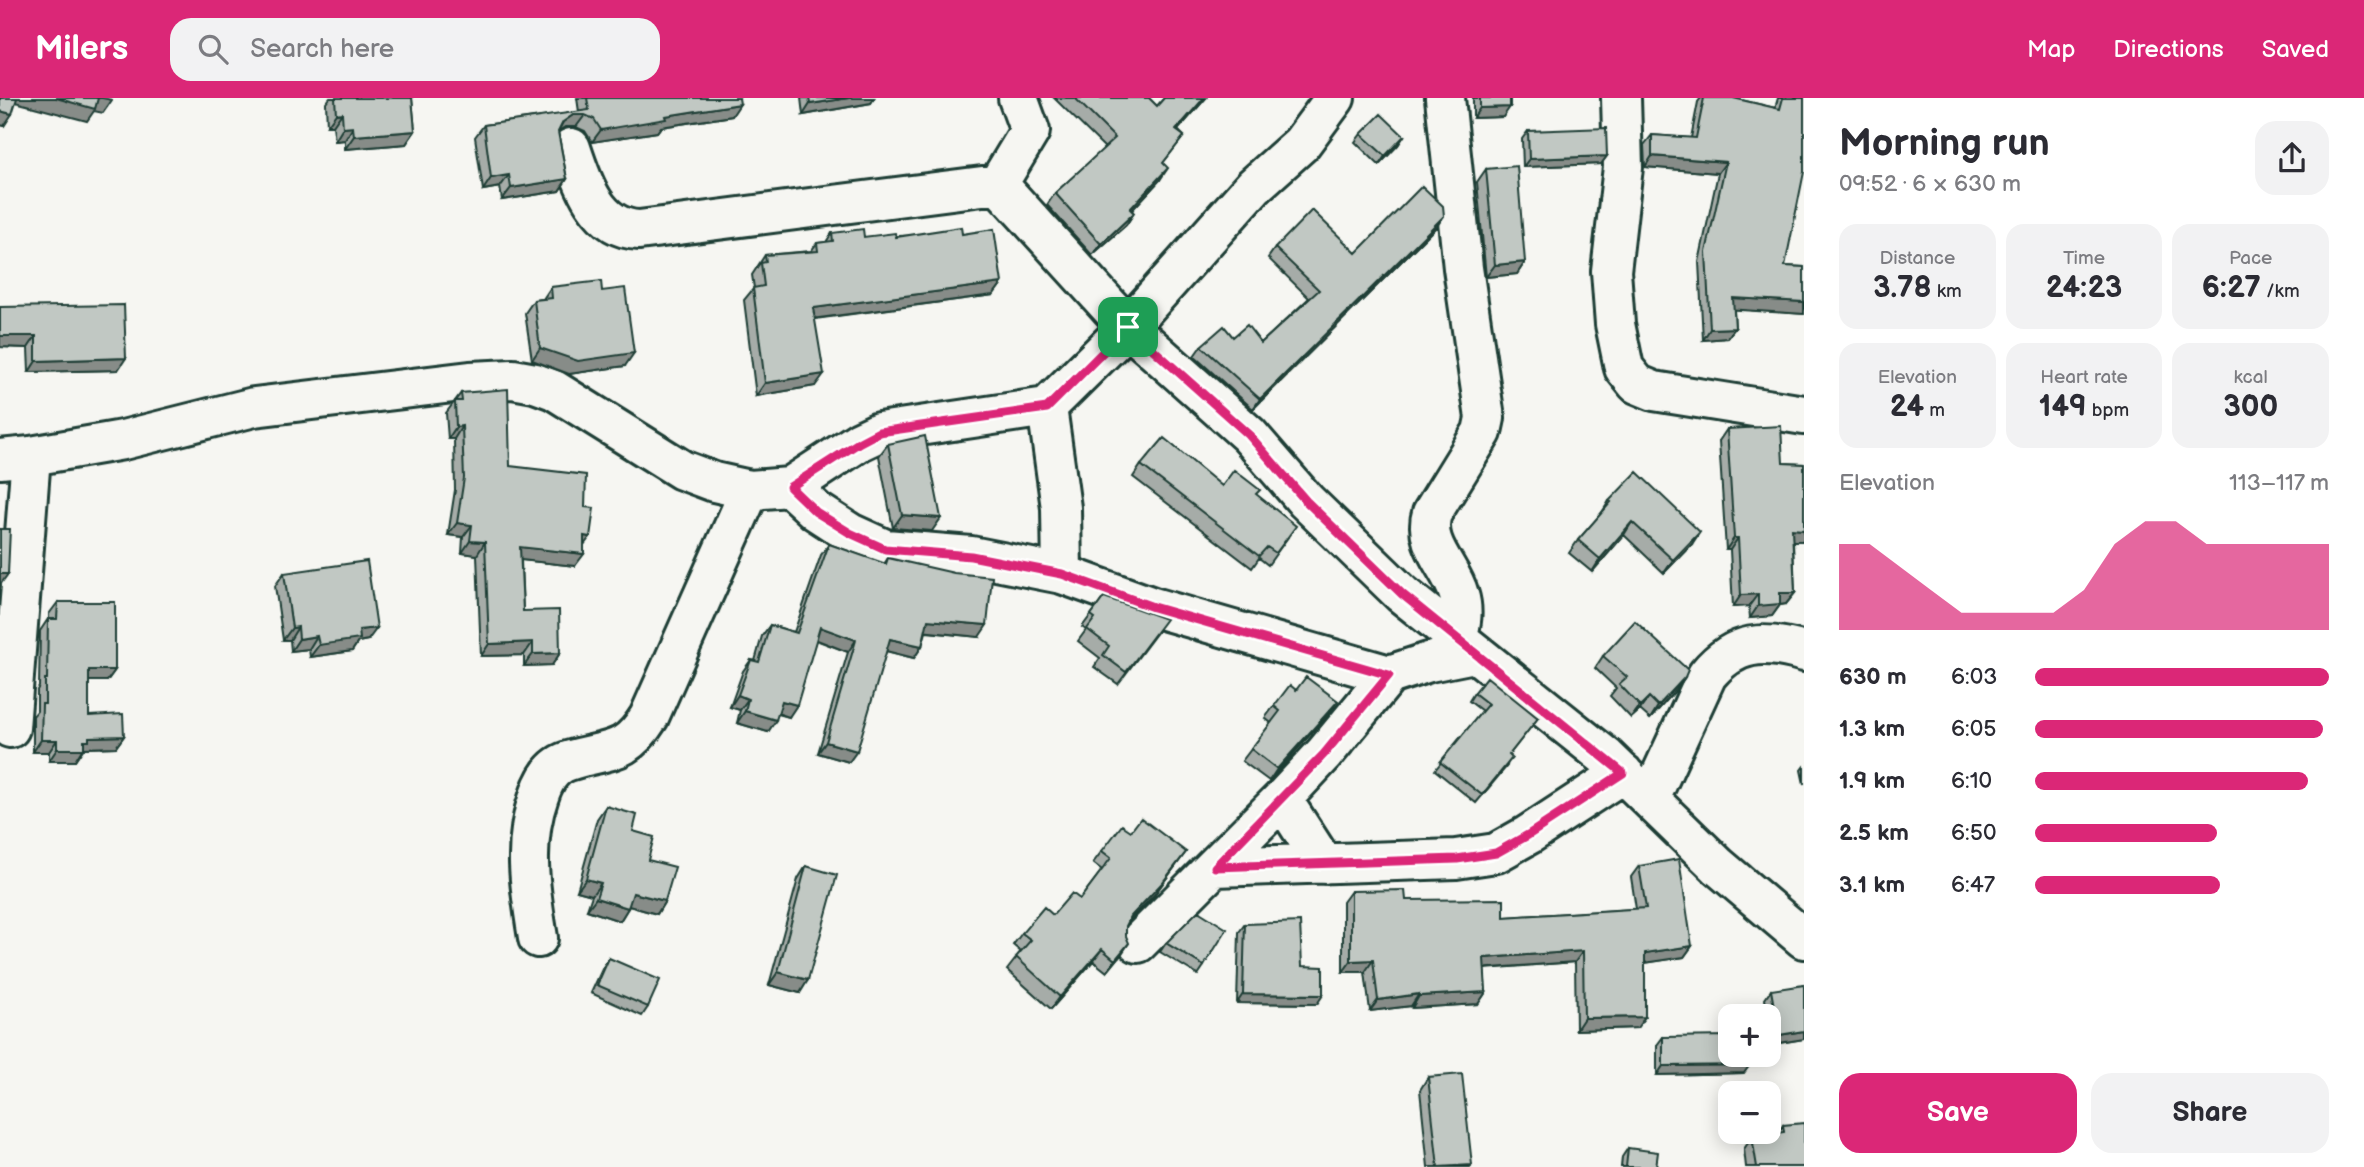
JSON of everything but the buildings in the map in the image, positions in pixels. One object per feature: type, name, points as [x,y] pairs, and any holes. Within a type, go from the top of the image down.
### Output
[{"type":"street","points":[[998,184],[1030,131],[1018,98]]},
{"type":"street","points":[[10,728],[16,458],[122,440],[254,407],[513,379],[554,390],[682,470],[750,491],[790,487],[879,432],[1047,408],[1128,327],[1254,186],[1301,144],[1335,98]]},
{"type":"street","points":[[1445,98],[1463,268],[1485,418],[1482,432],[1432,513],[1429,523],[1433,544],[1460,598],[1466,647]]},
{"type":"street","points":[[1621,98],[1623,167],[1611,271],[1615,324],[1625,368],[1637,384],[1654,391],[1804,415]]},
{"type":"street","points":[[570,148],[583,184],[596,206],[616,226],[625,230],[998,184]]},
{"type":"street","points":[[998,184],[1128,327],[1249,435],[1306,501],[1402,594],[1637,786],[1718,866],[1804,939]]},
{"type":"street","points":[[1047,408],[1061,508],[1062,574]]},
{"type":"street","points":[[790,487],[816,512],[850,533],[885,549],[971,556],[1062,574],[1153,607],[1389,675]]},
{"type":"street","points":[[538,938],[528,881],[527,847],[531,816],[541,789],[551,771],[567,761],[626,746],[639,734],[649,718],[750,491]]},
{"type":"street","points":[[1215,867],[1457,859],[1496,853],[1528,835],[1637,786],[1707,675],[1729,653],[1765,644],[1804,652]]},
{"type":"street","points":[[1138,943],[1282,799],[1324,754],[1389,675],[1466,647]]},
{"type":"street","points":[[1282,799],[1324,864]]},
{"type":"route","points":[[1128,327],[1249,435],[1306,501],[1402,594],[1623,773],[1496,853],[1457,859],[1215,867],[1324,754],[1389,675],[1153,607],[1062,574],[971,556],[885,549],[850,533],[816,512],[790,487],[879,432],[1047,408],[1128,327]]}]
